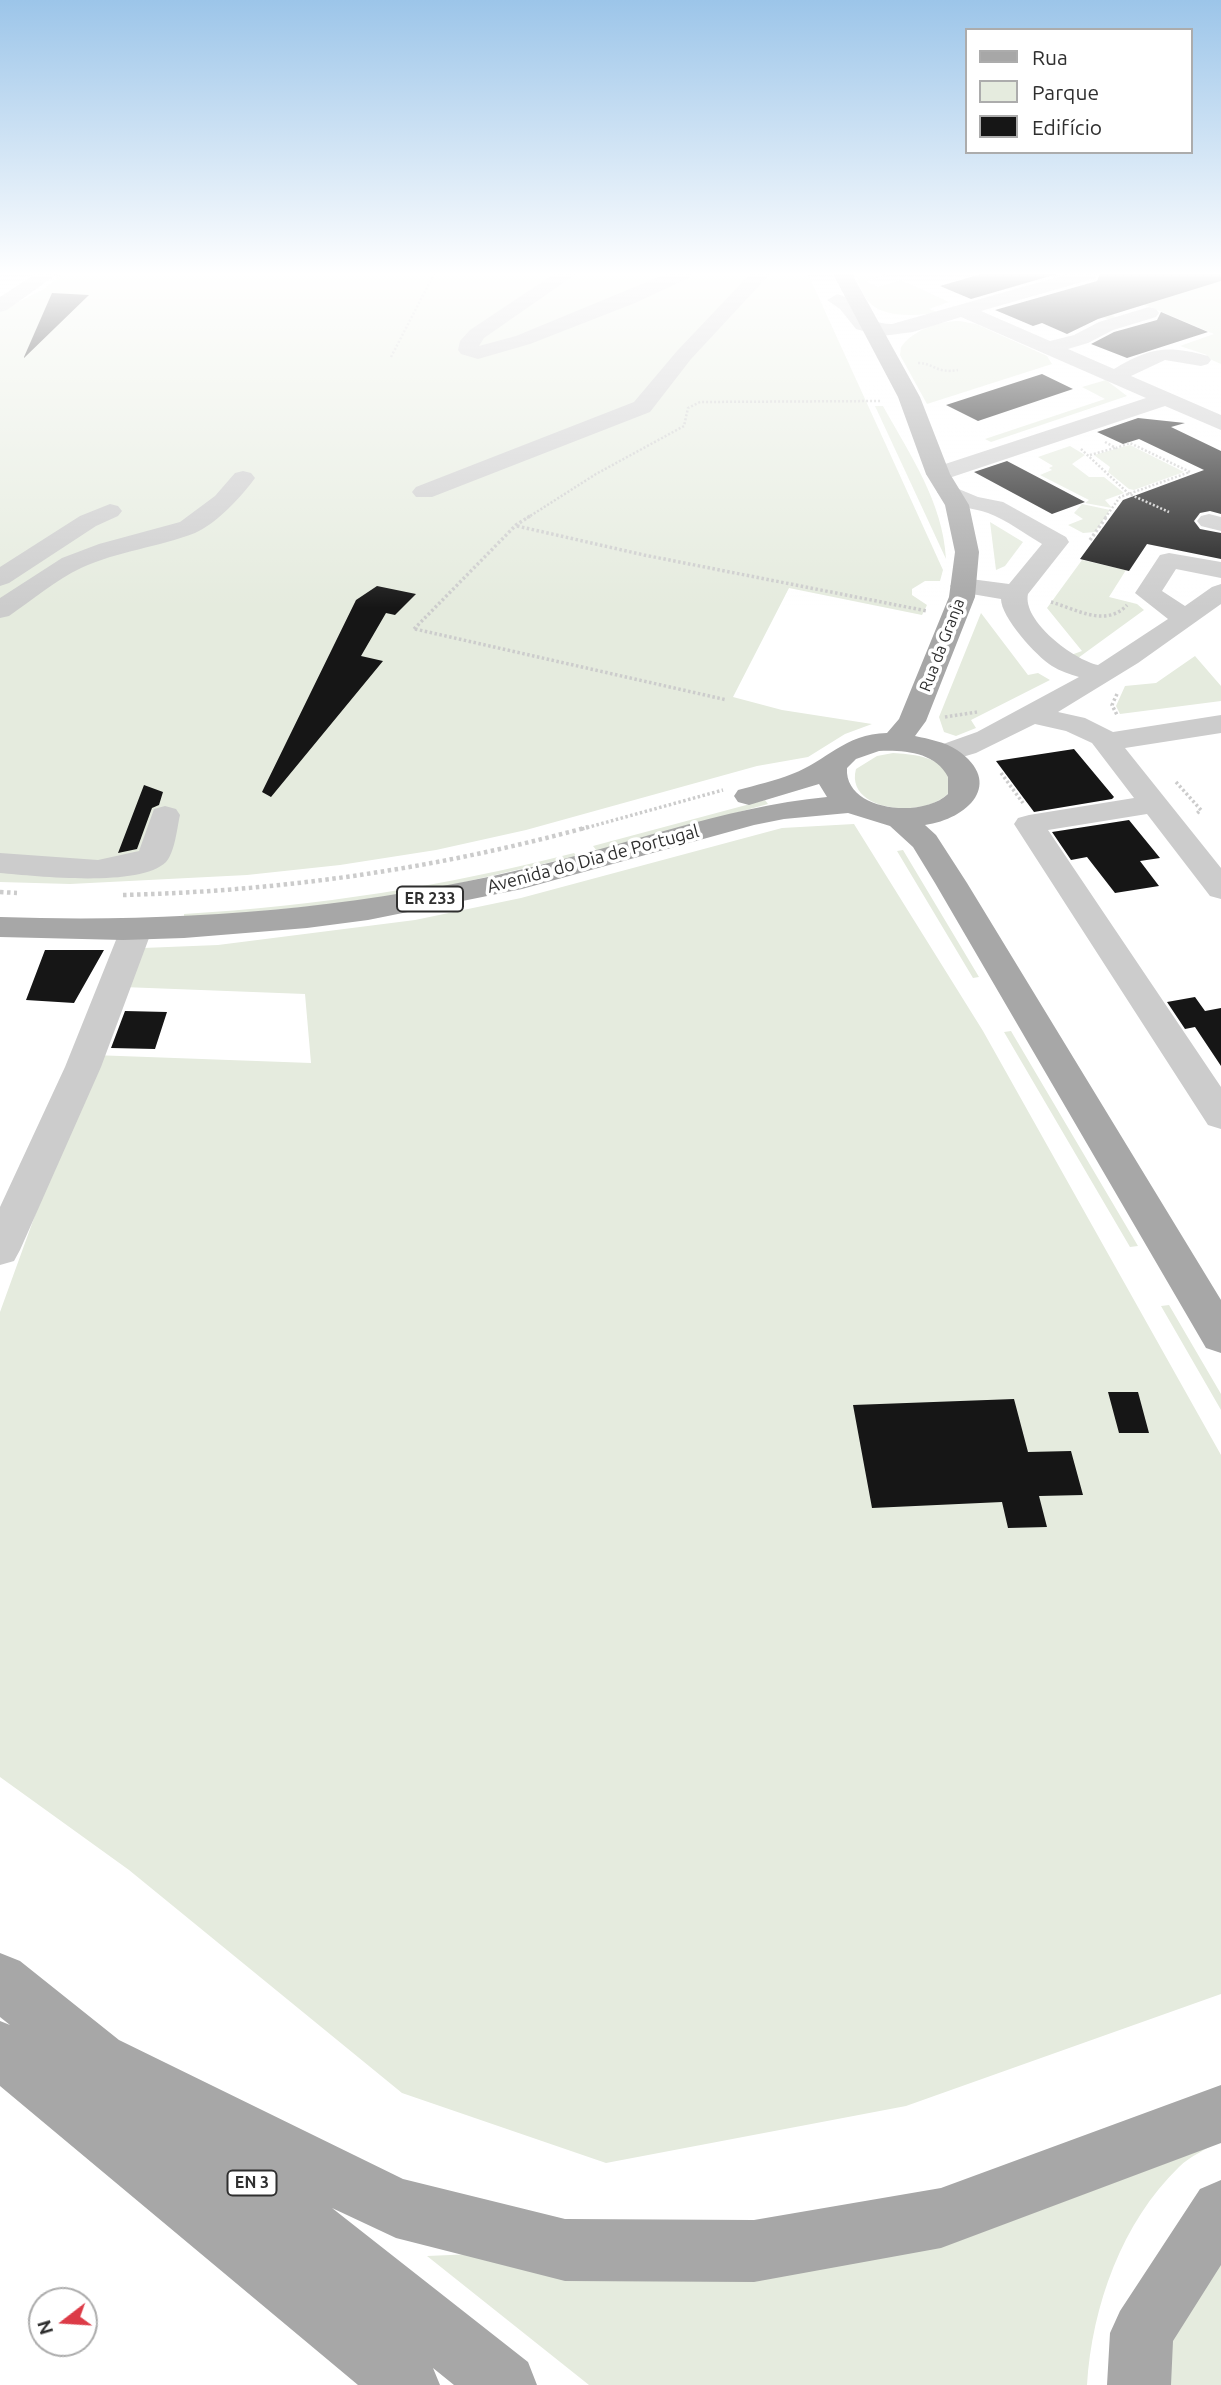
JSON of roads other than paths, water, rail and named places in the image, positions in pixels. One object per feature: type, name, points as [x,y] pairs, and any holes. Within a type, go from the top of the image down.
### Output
[{"type":"main road","name":"Rua da Granja","points":[[884,385],[890,401],[957,505],[967,552],[934,747],[965,780],[964,792],[957,803],[917,826]]},
{"type":"main road","name":"Rua da Granja","points":[[903,385],[940,476]]},
{"type":"main road","name":"Avenida do Dia de Portugal","points":[[14,899],[142,907],[226,903],[401,882],[529,855],[804,780],[859,746],[934,747]]},
{"type":"main road","points":[[834,762],[830,772],[831,783],[850,804],[917,826],[1221,1336]]},
{"type":"main road","name":"Avenida do Dia de Portugal","points":[[0,927],[136,930],[336,914],[426,900],[544,874],[749,817],[784,810],[850,804]]},
{"type":"main road","name":"EN 3","points":[[0,1980],[505,2385]]},
{"type":"main road","points":[[0,2049],[408,2385]]},
{"type":"main road","points":[[100,2060],[396,2208],[565,2250],[754,2251],[941,2218],[1221,2114]]},
{"type":"main road","points":[[1139,2385],[1142,2333],[1221,2210]]},
{"type":"street","points":[[424,492],[642,407],[660,385]]},
{"type":"street","points":[[1130,385],[1158,402],[1219,425]]},
{"type":"street","points":[[940,476],[1158,402]]},
{"type":"street","points":[[940,476],[972,503],[995,508],[1057,542],[1016,593],[1013,602],[1017,612],[1059,661],[1105,680]]},
{"type":"street","points":[[0,610],[71,563],[108,549],[189,527],[223,501],[243,478]]},
{"type":"street","points":[[0,578],[110,511]]},
{"type":"street","points":[[1184,620],[1148,593],[1169,560],[1221,570]]},
{"type":"street","points":[[963,586],[1016,593]]},
{"type":"street","points":[[934,747],[1031,715],[1105,680],[1221,592]]},
{"type":"street","points":[[1105,680],[1091,709],[1109,732],[1154,804],[1221,889]]},
{"type":"street","points":[[1031,715],[1109,732],[1221,724]]},
{"type":"street","points":[[1154,804],[1029,824],[1221,1116]]},
{"type":"street","points":[[0,863],[96,868],[138,864],[153,857],[165,815]]},
{"type":"street","points":[[0,1250],[83,1067],[136,930]]}]
